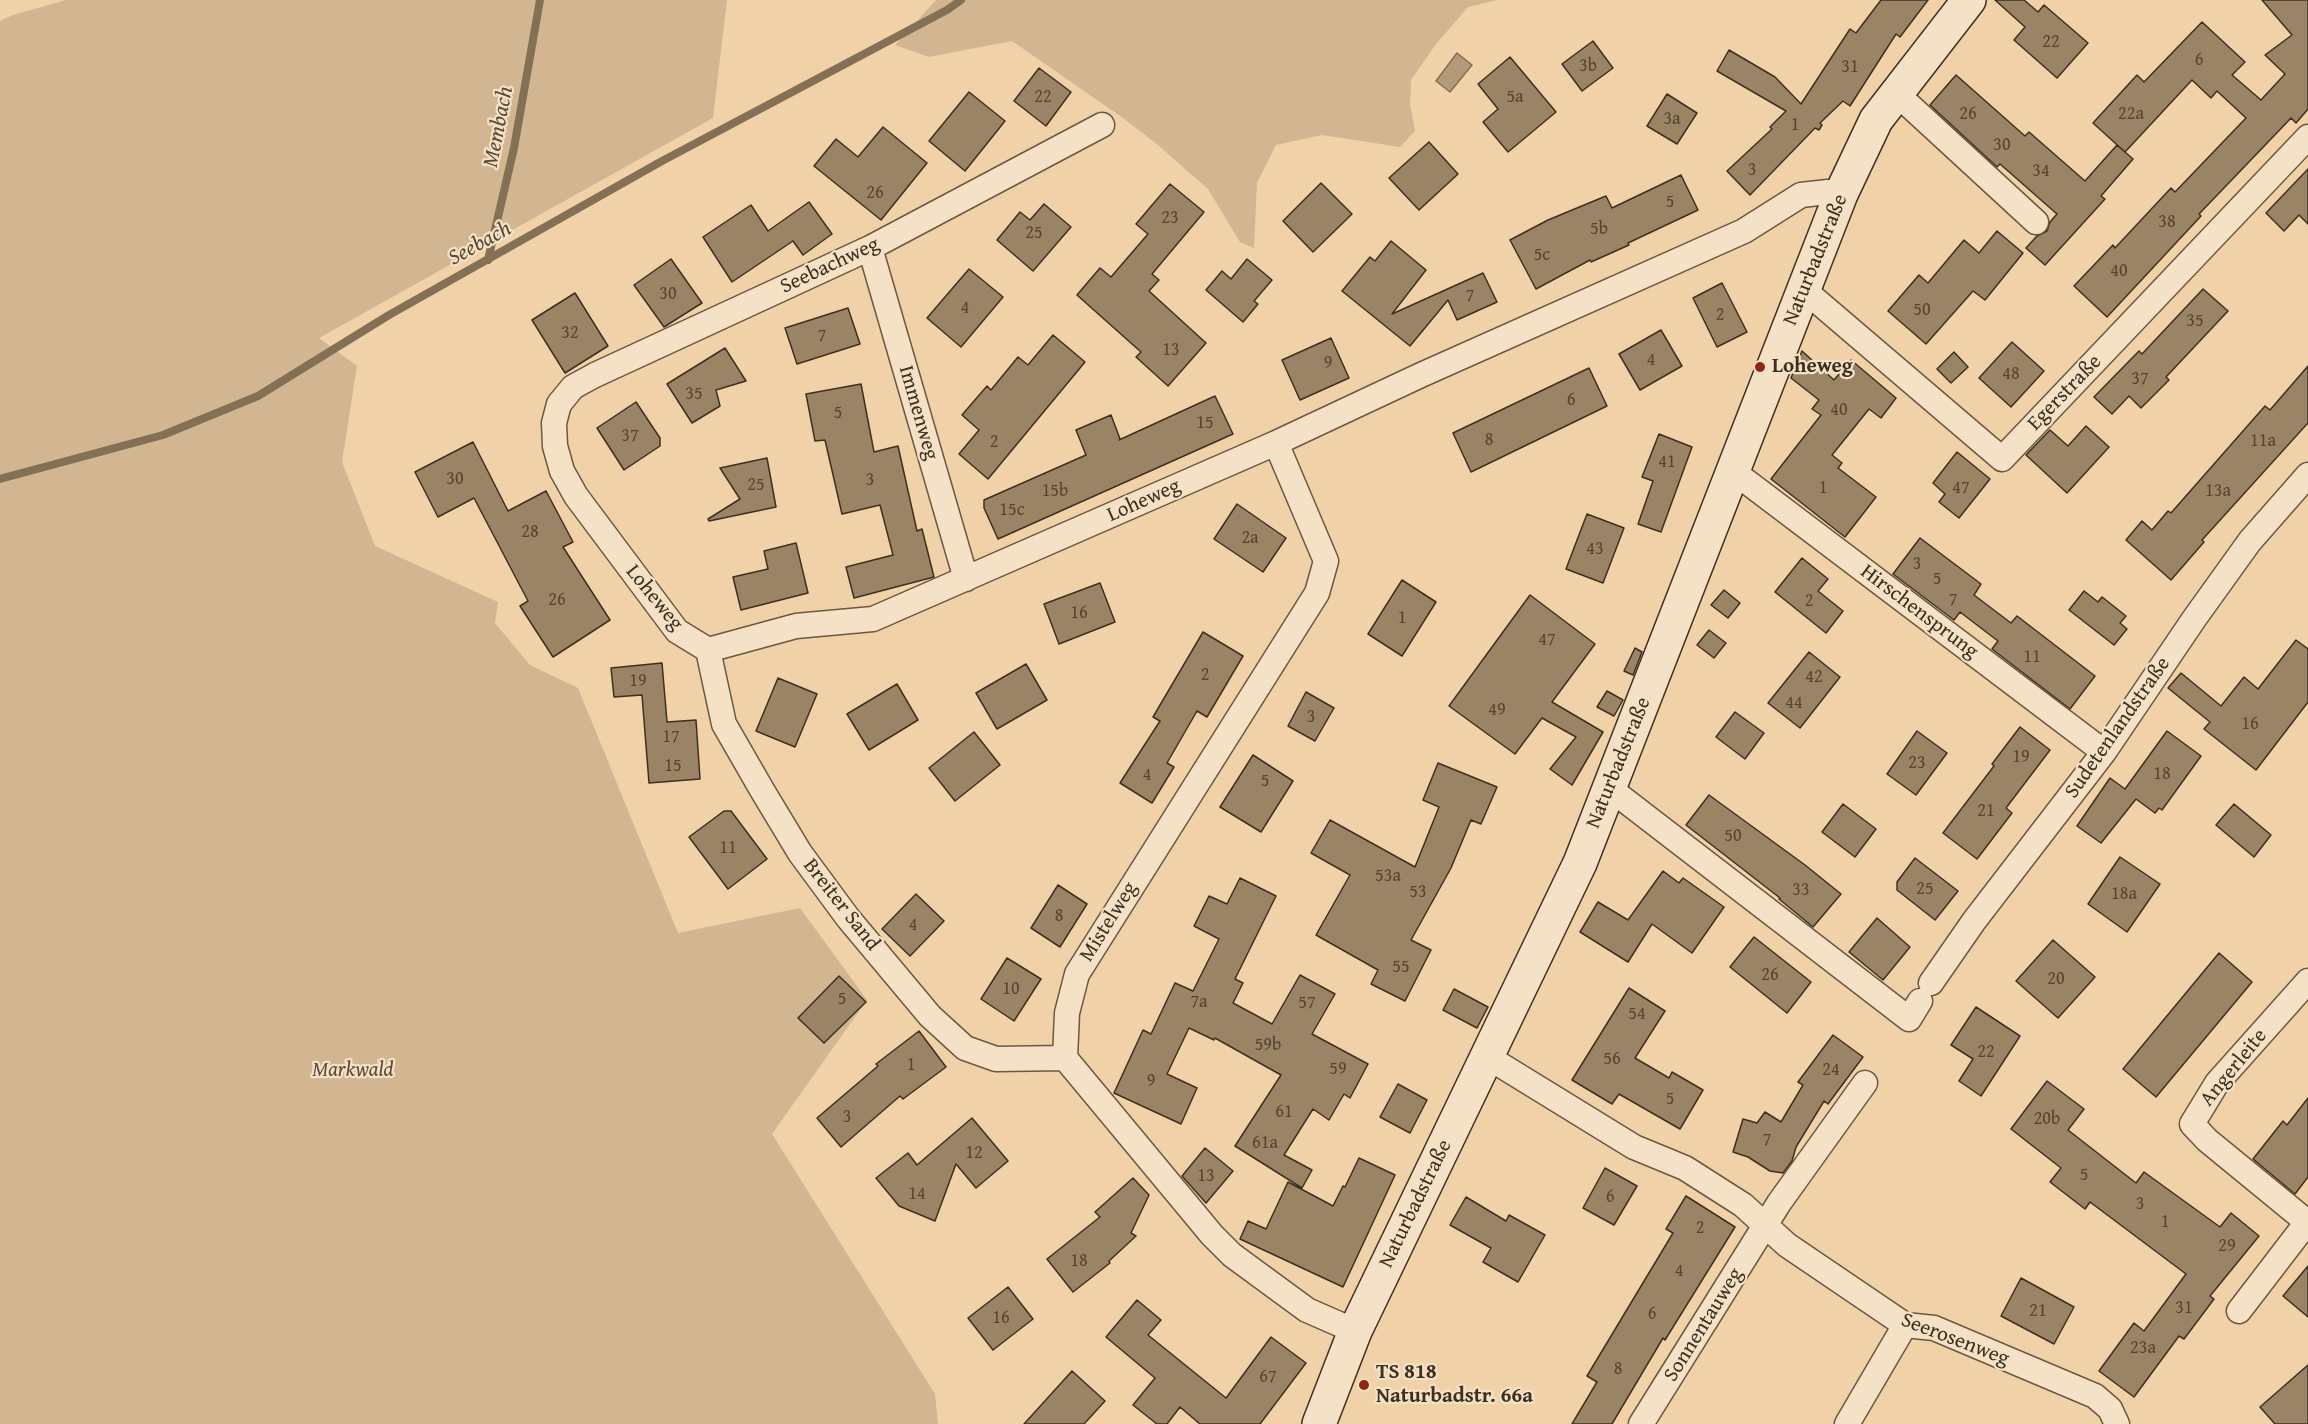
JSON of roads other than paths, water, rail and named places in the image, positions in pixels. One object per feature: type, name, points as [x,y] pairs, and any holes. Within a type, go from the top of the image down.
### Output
[{"type":"street","name":"Naturbadstraße","points":[[1319,1424],[1354,1332],[1580,863],[1841,194],[1876,120],[1970,0]]},
{"type":"street","points":[[1897,93],[2036,222]]},
{"type":"street","name":"Seebachweg","points":[[559,404],[573,387],[595,375],[870,248],[1102,125]]},
{"type":"street","name":"Egerstraße","points":[[1803,289],[2002,459],[2308,137]]},
{"type":"street","name":"Loheweg","points":[[559,404],[554,423],[555,446],[561,471],[576,496],[677,631],[708,650],[796,626],[873,619],[1276,444],[1421,375],[1744,231],[1801,195],[1828,192],[1841,194]]},
{"type":"street","name":"Immenweg","points":[[870,248],[966,579]]},
{"type":"street","name":"Mistelweg","points":[[1065,1058],[1067,1013],[1077,974],[1317,593],[1326,561],[1276,444]]},
{"type":"street","name":"Hirschensprung","points":[[1734,472],[2104,752]]},
{"type":"street","name":"Sudetenlandstraße","points":[[1609,788],[1909,1019],[1974,921],[2104,752],[2250,541],[2308,475]]},
{"type":"street","name":"Breiter Sand","points":[[708,650],[724,724],[800,853],[848,918],[930,1016],[964,1047],[996,1059],[1065,1058]]},
{"type":"street","name":"Angerleite","points":[[2308,981],[2217,1083],[2192,1124],[2207,1140],[2308,1222]]},
{"type":"street","name":"Seerosenweg","points":[[1486,1056],[1634,1147],[1684,1168],[1743,1205],[1787,1245],[1905,1324],[1934,1328],[2095,1396],[2110,1409],[2117,1424]]},
{"type":"street","points":[[1065,1058],[1212,1235],[1232,1255],[1307,1310],[1354,1332]]},
{"type":"street","points":[[1766,1226],[1779,1203],[1865,1083]]},
{"type":"street","points":[[2240,1311],[2308,1222]]},
{"type":"street","name":"Sonnentauweg","points":[[1641,1424],[1766,1226]]},
{"type":"street","points":[[1847,1424],[1905,1324]]},
{"type":"waterway","name":"Membach","points":[[488,260],[514,148],[540,0]]},
{"type":"waterway","name":"Seebach","points":[[0,479],[163,435],[258,396],[389,315],[662,161],[947,10],[961,0]]},
{"type":"place","name":"Loheweg","points":[[1760,367]]},
{"type":"place","name":"TS 818 Naturbadstr. 66a","points":[[1364,1385]]},
{"type":"park label","name":"Markwald","points":[[353,1071]]}]
